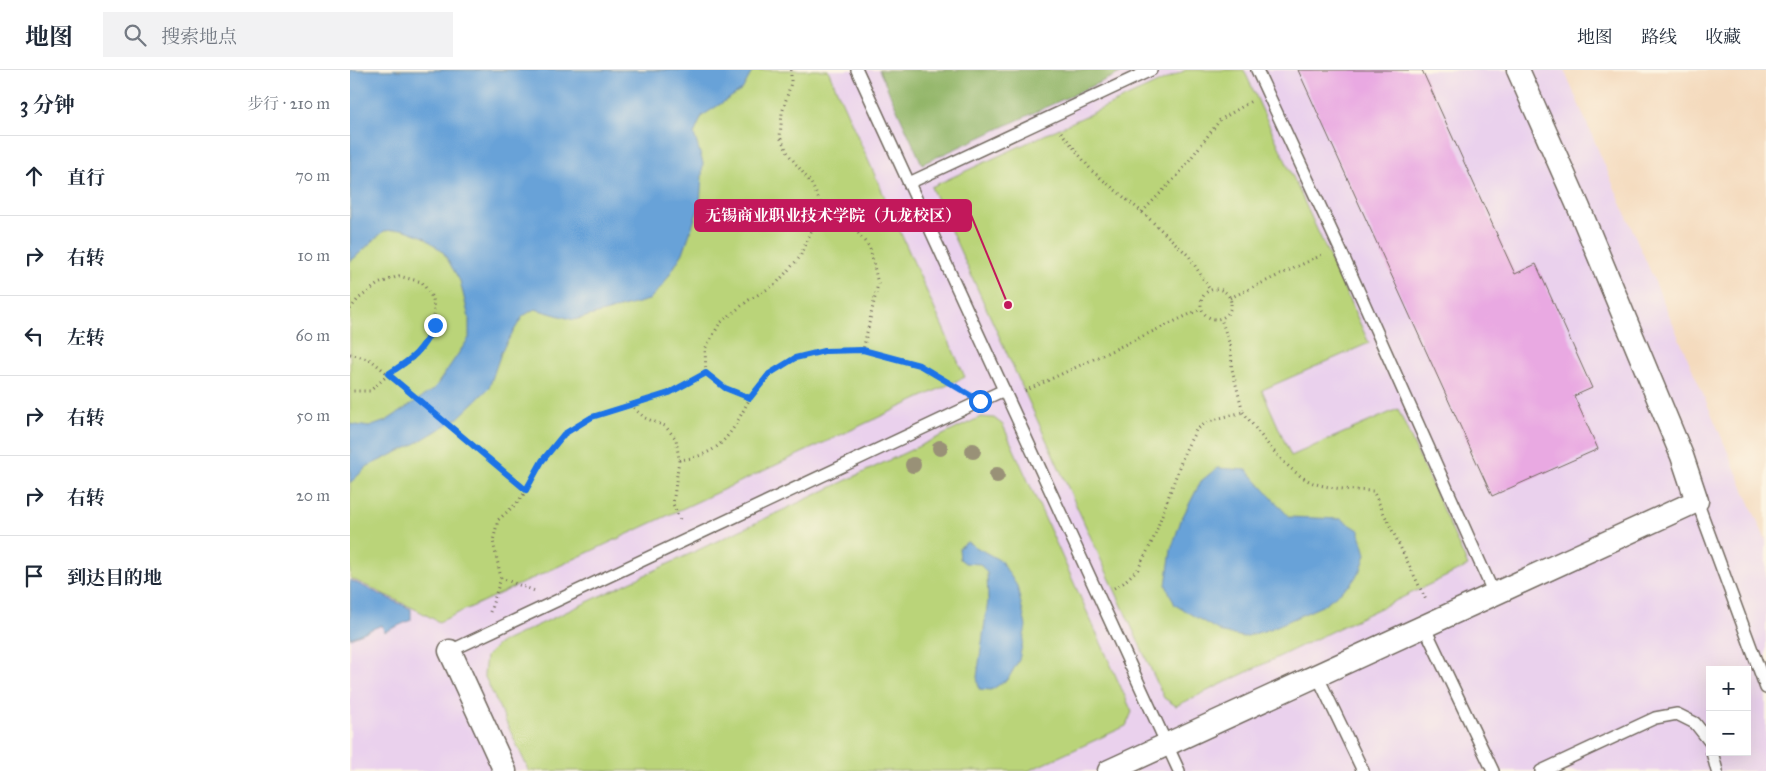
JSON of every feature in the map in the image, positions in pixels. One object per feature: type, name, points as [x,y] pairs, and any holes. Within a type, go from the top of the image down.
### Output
[{"type":"street","points":[[1109,771],[1697,501],[1678,447],[1579,208],[1518,70]]},
{"type":"street","points":[[450,651],[505,771]]},
{"type":"lane","points":[[857,70],[1179,771]]},
{"type":"lane","points":[[909,182],[1152,70]]},
{"type":"lane","points":[[1257,70],[1494,594]]},
{"type":"lane","points":[[450,651],[980,401],[1006,394]]},
{"type":"lane","points":[[1697,501],[1766,688]]},
{"type":"lane","points":[[1430,624],[1493,771]]},
{"type":"lane","points":[[1317,676],[1363,771]]},
{"type":"lane","points":[[1542,771],[1655,718],[1677,714],[1695,723],[1706,737]]},
{"type":"lane","points":[[1713,756],[1717,771]]},
{"type":"path","points":[[791,70],[790,83],[782,113],[780,137],[789,155],[810,184],[822,206],[854,228],[870,248],[878,284],[863,350]]},
{"type":"path","points":[[1142,212],[1178,175],[1220,120],[1267,92]]},
{"type":"path","points":[[1049,117],[1092,171],[1142,212],[1189,256],[1210,290]]},
{"type":"path","points":[[706,373],[706,349],[720,323],[749,300],[776,284],[800,257],[822,206]]},
{"type":"path","points":[[1230,298],[1338,247]]},
{"type":"path","points":[[350,309],[378,284],[399,276],[422,282],[433,298],[435,325],[425,343],[411,360],[388,374],[370,391],[350,392]]},
{"type":"path","points":[[1220,289],[1230,298],[1229,312],[1221,318],[1209,318],[1201,309],[1202,299],[1210,290],[1220,289]]},
{"type":"path","points":[[1006,394],[1201,309]]},
{"type":"path","points":[[1221,318],[1231,348],[1232,369],[1243,412],[1281,460],[1310,482],[1341,489],[1373,491],[1430,624]]},
{"type":"path","points":[[679,460],[696,458],[718,448],[735,427],[750,398],[769,374],[795,358],[824,351],[863,350],[919,365],[980,401]]},
{"type":"path","points":[[350,354],[371,360],[526,490]]},
{"type":"path","points":[[706,373],[725,388],[750,398]]},
{"type":"path","points":[[482,636],[501,578],[493,541],[498,520],[516,504],[542,461],[564,434],[592,417],[669,393],[706,373]]},
{"type":"path","points":[[629,405],[645,418],[665,426],[676,439],[679,460],[673,504],[690,538]]},
{"type":"path","points":[[1098,596],[1123,583],[1138,569],[1153,540],[1185,452],[1196,430],[1209,421],[1243,412]]},
{"type":"path","points":[[501,578],[560,600]]},
{"type":"shaded area","points":[[350,70],[1564,70],[1766,541],[1766,771],[350,771]]},
{"type":"green space","points":[[350,70],[828,70],[965,377],[439,622],[350,578]]},
{"type":"green space","points":[[879,70],[1127,70],[922,164]]},
{"type":"green space","points":[[1186,70],[1244,70],[1369,343],[1262,390],[1291,456],[1398,409],[1468,566],[1176,706],[1164,698],[931,187]]},
{"type":"green space","points":[[981,417],[994,418],[1003,425],[1132,712],[1126,726],[1028,771],[529,771],[484,675],[486,656],[498,644]]},
{"type":"water","points":[[350,70],[753,70],[742,90],[702,116],[694,134],[703,163],[700,204],[683,253],[663,285],[649,300],[574,320],[535,309],[523,316],[502,350],[489,388],[458,418],[413,445],[368,466],[350,483],[350,424],[369,427],[386,421],[434,389],[469,338],[469,318],[460,281],[443,252],[424,237],[403,229],[384,231],[350,262]]},
{"type":"water","points":[[1217,468],[1247,470],[1289,517],[1341,519],[1359,530],[1366,554],[1361,570],[1350,585],[1322,606],[1270,629],[1244,637],[1223,633],[1175,605],[1166,585],[1171,550],[1181,520],[1201,481]]},
{"type":"water","points":[[967,542],[1001,561],[1017,586],[1026,626],[1019,660],[1008,679],[991,690],[979,689],[977,677],[988,601],[987,573],[980,564],[965,563],[960,559],[959,548]]},
{"type":"water","points":[[350,580],[411,609],[411,620],[384,632],[382,625],[350,638]]},
{"type":"building","points":[[1298,70],[1422,70],[1515,274],[1536,264],[1592,388],[1574,396],[1598,449],[1492,496]]},
{"type":"place","name":"无锡商业职业技术学院（九龙校区）","points":[[1008,305]]},
{"type":"route","points":[[435,325],[425,343],[411,360],[388,374],[526,490],[542,461],[564,434],[592,417],[669,393],[706,373],[725,388],[750,398],[769,374],[795,358],[824,351],[863,350],[919,365],[980,401]]}]
